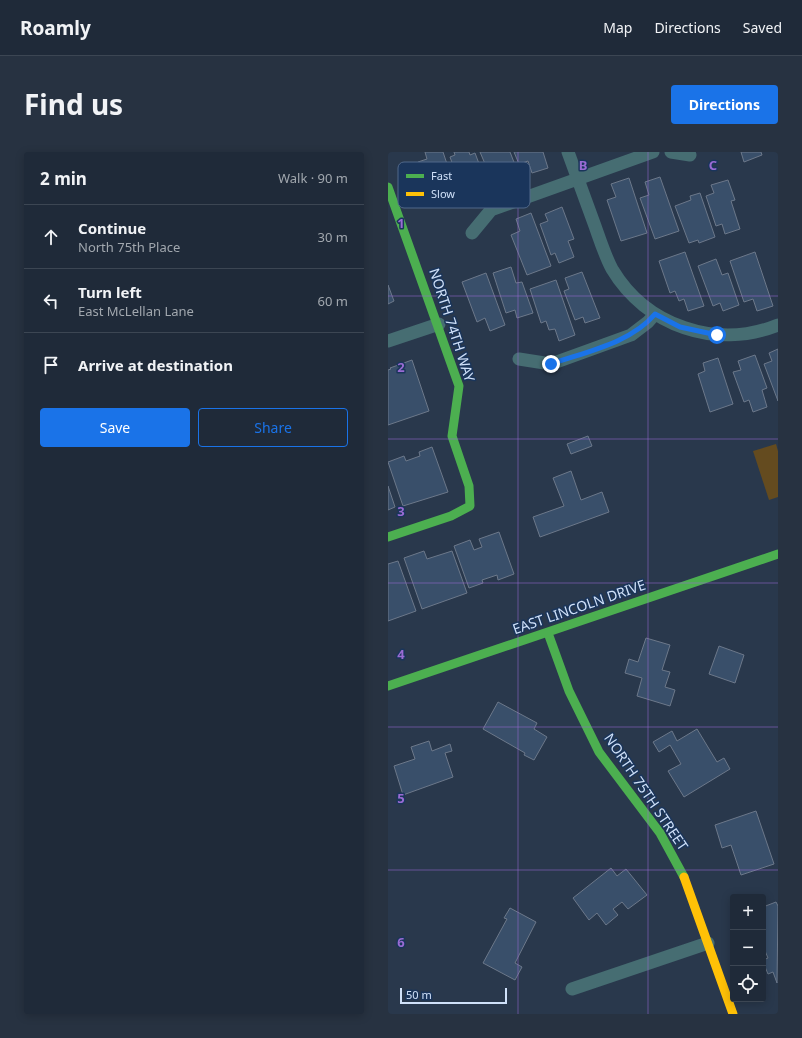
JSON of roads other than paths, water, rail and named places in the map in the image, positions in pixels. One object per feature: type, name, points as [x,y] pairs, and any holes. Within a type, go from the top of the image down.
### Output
[{"type":"street","points":[[568,152],[611,267],[627,290],[642,305],[655,314],[680,327],[717,335],[754,332],[778,325]]},
{"type":"street","points":[[530,196],[653,152]]},
{"type":"street","points":[[671,152],[690,155]]},
{"type":"street","name":"NORTH 74TH WAY","points":[[388,187],[439,324],[459,386],[452,436],[469,486],[470,506],[451,516],[388,537]]},
{"type":"street","points":[[472,233],[491,210],[496,208]]},
{"type":"street","points":[[519,359],[551,364],[631,336],[655,314]]},
{"type":"street","points":[[388,341],[439,324]]},
{"type":"street","name":"EAST LINCOLN DRIVE","points":[[388,686],[778,554]]},
{"type":"street","name":"NORTH 75TH STREET","points":[[548,633],[569,691],[599,752],[660,833],[687,883],[732,1014]]},
{"type":"street","points":[[572,989],[708,943]]}]
